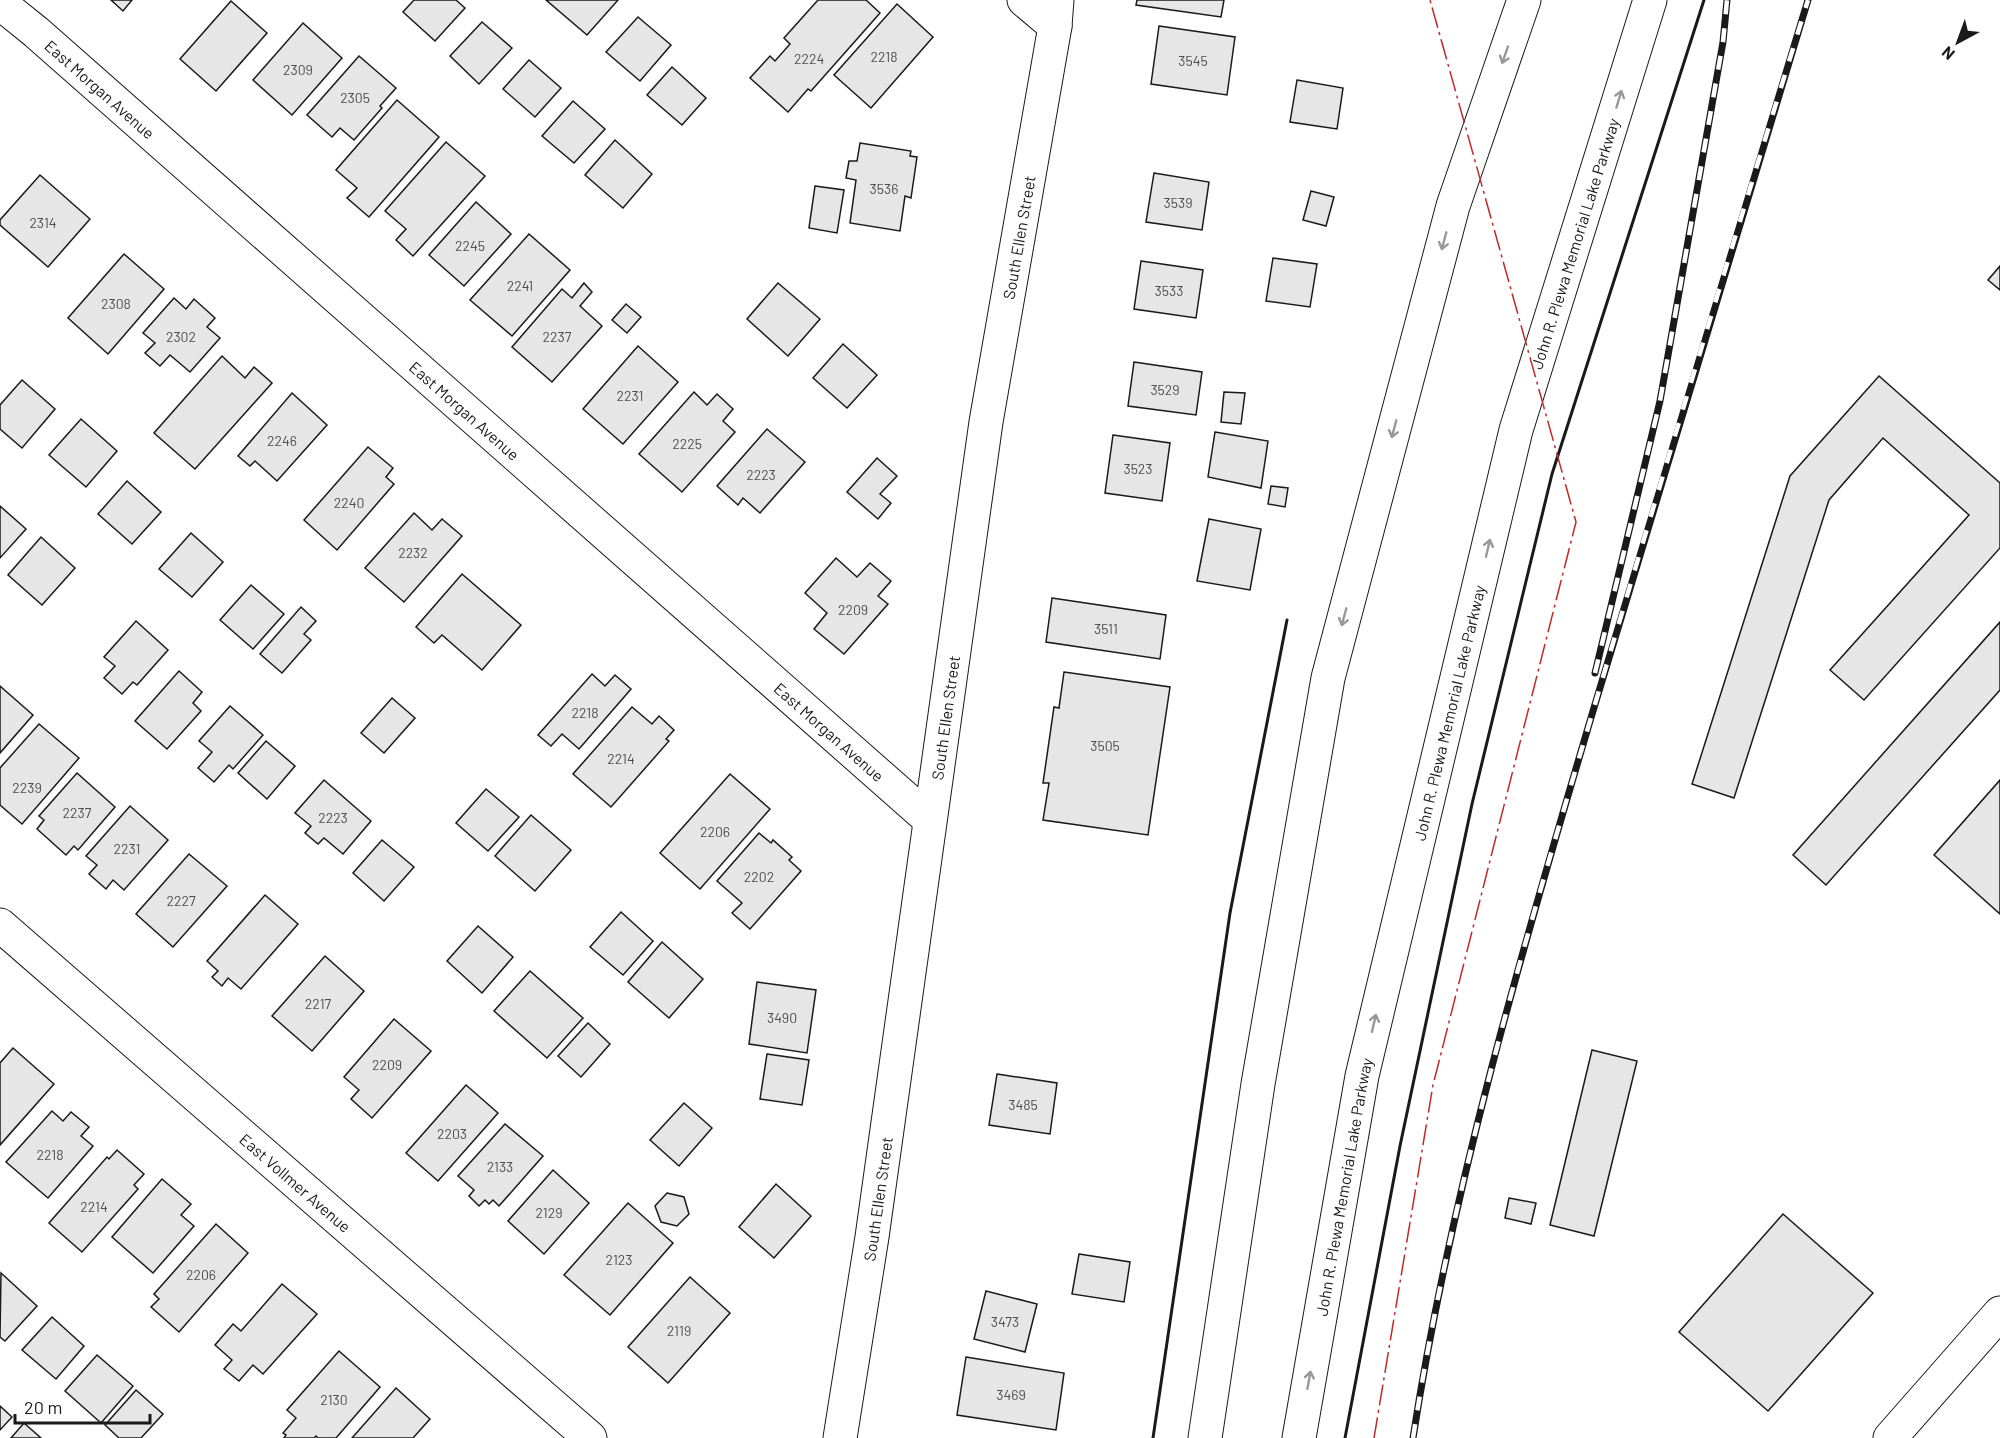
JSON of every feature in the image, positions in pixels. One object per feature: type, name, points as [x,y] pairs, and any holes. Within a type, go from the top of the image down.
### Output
[{"type":"street","points":[[1024,0],[1056,13]]},
{"type":"street","points":[[1205,1438],[1257,1084],[1328,678],[1453,206],[1524,0]]},
{"type":"street","name":"John R. Plewa Memorial Lake Parkway","points":[[1299,1438],[1362,1076],[1516,430],[1650,0]]},
{"type":"street","name":"East Morgan Avenue","points":[[0,3],[54,48],[929,819]]},
{"type":"street","name":"South Ellen Street","points":[[840,1438],[872,1237],[986,422],[1056,13]]},
{"type":"street","name":"East Vollmer Avenue","points":[[0,925],[590,1438]]},
{"type":"street","points":[[1890,1438],[2000,1313]]},
{"type":"building","points":[[111,0],[132,0],[123,11]]},
{"type":"building","points":[[414,0],[456,0],[465,8],[435,41],[403,12]]},
{"type":"building","points":[[546,0],[618,0],[587,35]]},
{"type":"building","points":[[818,0],[866,0],[880,13],[811,91],[808,89],[788,112],[750,78],[770,56],[775,61],[790,44],[784,38]]},
{"type":"building","points":[[1137,0],[1224,0],[1221,17],[1136,5]]},
{"type":"building","points":[[231,1],[267,33],[216,91],[180,59]]},
{"type":"building","points":[[897,4],[933,37],[871,108],[834,75]]},
{"type":"building","points":[[638,17],[671,45],[640,81],[606,52]]},
{"type":"building","points":[[482,22],[512,48],[479,84],[450,56]]},
{"type":"building","points":[[303,23],[342,58],[292,115],[253,80]]},
{"type":"building","points":[[1159,26],[1235,37],[1227,95],[1151,84]]},
{"type":"building","points":[[359,56],[396,88],[354,140],[340,128],[332,137],[307,115]]},
{"type":"building","points":[[529,60],[561,88],[535,117],[503,89]]},
{"type":"building","points":[[672,67],[706,98],[682,125],[647,95]]},
{"type":"building","points":[[1297,80],[1343,88],[1337,129],[1290,122]]},
{"type":"building","points":[[397,100],[439,137],[369,217],[347,198],[357,188],[336,170]]},
{"type":"building","points":[[573,101],[605,129],[574,163],[542,136]]},
{"type":"building","points":[[615,140],[652,174],[623,208],[585,175]]},
{"type":"building","points":[[446,142],[485,176],[413,256],[396,240],[406,229],[385,211]]},
{"type":"building","points":[[860,143],[911,151],[910,156],[917,157],[911,198],[905,196],[900,231],[850,223],[856,180],[846,178],[849,161],[857,161]]},
{"type":"building","points":[[1154,173],[1209,182],[1202,230],[1146,222]]},
{"type":"building","points":[[40,175],[90,219],[48,267],[0,225],[0,220]]},
{"type":"building","points":[[815,186],[844,190],[837,233],[809,228]]},
{"type":"building","points":[[1311,191],[1334,197],[1326,226],[1303,220]]},
{"type":"building","points":[[476,202],[511,234],[464,286],[429,255]]},
{"type":"building","points":[[529,234],[570,270],[512,336],[470,300]]},
{"type":"building","points":[[124,254],[164,289],[108,354],[68,318]]},
{"type":"building","points":[[1273,258],[1317,264],[1310,307],[1266,301]]},
{"type":"building","points":[[1141,261],[1203,270],[1196,318],[1134,309]]},
{"type":"building","points":[[2000,266],[2000,290],[1988,280]]},
{"type":"building","points":[[584,283],[592,292],[580,306],[602,326],[552,382],[512,347],[562,289],[572,298]]},
{"type":"building","points":[[778,283],[820,319],[788,356],[747,319]]},
{"type":"building","points":[[174,298],[186,309],[194,299],[215,318],[207,327],[220,338],[190,372],[170,355],[160,366],[145,353],[155,343],[143,333]]},
{"type":"building","points":[[626,304],[641,317],[627,333],[612,320]]},
{"type":"building","points":[[843,344],[877,375],[847,408],[813,378]]},
{"type":"building","points":[[638,346],[678,382],[623,444],[583,409]]},
{"type":"building","points":[[222,356],[245,378],[254,367],[272,383],[195,469],[154,433]]},
{"type":"building","points":[[1134,362],[1202,372],[1196,415],[1128,406]]},
{"type":"building","points":[[1879,376],[2000,483],[2000,548],[1864,700],[1830,670],[1969,515],[1883,438],[1829,500],[1734,798],[1692,784],[1790,476]]},
{"type":"building","points":[[22,380],[55,409],[22,448],[0,429],[0,405]]},
{"type":"building","points":[[694,392],[707,405],[717,394],[733,409],[723,421],[735,432],[682,492],[639,454]]},
{"type":"building","points":[[1224,392],[1245,393],[1241,424],[1221,422]]},
{"type":"building","points":[[292,393],[327,425],[277,481],[255,461],[250,466],[238,456]]},
{"type":"building","points":[[81,419],[117,451],[86,487],[49,455]]},
{"type":"building","points":[[767,429],[805,462],[760,513],[743,498],[738,505],[717,486]]},
{"type":"building","points":[[1215,432],[1268,441],[1261,488],[1208,477]]},
{"type":"building","points":[[1113,435],[1170,443],[1162,501],[1105,493]]},
{"type":"building","points":[[368,447],[393,468],[386,477],[394,484],[337,550],[304,520]]},
{"type":"building","points":[[877,458],[897,476],[880,494],[891,503],[878,519],[847,492]]},
{"type":"building","points":[[127,481],[161,512],[132,544],[98,514]]},
{"type":"building","points":[[1271,486],[1288,488],[1285,507],[1268,504]]},
{"type":"building","points":[[0,506],[26,529],[0,558]]},
{"type":"building","points":[[414,513],[432,530],[442,519],[462,536],[404,602],[365,568]]},
{"type":"building","points":[[1209,519],[1261,529],[1250,590],[1197,581]]},
{"type":"building","points":[[191,533],[223,562],[192,597],[159,569]]},
{"type":"building","points":[[41,537],[75,568],[42,605],[8,575]]},
{"type":"building","points":[[836,558],[857,577],[870,563],[891,581],[878,596],[888,604],[844,654],[814,629],[827,613],[805,593]]},
{"type":"building","points":[[462,574],[521,625],[482,670],[442,635],[434,643],[416,627]]},
{"type":"building","points":[[251,585],[284,614],[253,649],[220,620]]},
{"type":"building","points":[[1052,598],[1166,615],[1160,659],[1046,642]]},
{"type":"building","points":[[301,607],[316,621],[304,634],[311,640],[282,673],[260,654]]},
{"type":"building","points":[[136,621],[168,650],[137,685],[133,682],[122,694],[104,678],[115,666],[104,657]]},
{"type":"building","points":[[2000,622],[2000,690],[1826,885],[1793,855]]},
{"type":"building","points":[[179,671],[202,692],[193,703],[201,711],[167,749],[135,721]]},
{"type":"building","points":[[1064,672],[1170,687],[1148,835],[1043,820],[1049,783],[1043,783],[1054,707],[1059,708]]},
{"type":"building","points":[[592,674],[605,686],[615,675],[631,689],[579,749],[562,734],[551,746],[538,735]]},
{"type":"building","points":[[0,686],[33,715],[0,753]]},
{"type":"building","points":[[392,698],[415,718],[384,753],[361,733]]},
{"type":"building","points":[[230,706],[263,735],[233,769],[229,765],[214,782],[198,768],[212,752],[199,741]]},
{"type":"building","points":[[632,707],[652,724],[659,716],[674,730],[666,739],[669,741],[611,807],[573,774]]},
{"type":"building","points":[[39,724],[79,758],[22,824],[0,805],[0,768]]},
{"type":"building","points":[[266,741],[295,766],[267,799],[238,773]]},
{"type":"building","points":[[77,773],[115,807],[78,850],[74,846],[66,855],[37,829],[44,820],[39,816]]},
{"type":"building","points":[[730,774],[770,809],[700,889],[660,853]]},
{"type":"building","points":[[324,780],[371,821],[343,854],[324,838],[318,844],[305,833],[311,826],[295,813]]},
{"type":"building","points":[[2000,780],[2000,914],[1934,855]]},
{"type":"building","points":[[486,789],[519,817],[488,851],[456,823]]},
{"type":"building","points":[[130,806],[168,840],[124,890],[113,880],[106,889],[89,874],[97,865],[86,856]]},
{"type":"building","points":[[531,815],[571,850],[535,891],[495,856]]},
{"type":"building","points":[[759,833],[771,843],[773,840],[792,857],[789,860],[801,871],[750,929],[732,913],[742,903],[717,881]]},
{"type":"building","points":[[382,840],[414,867],[384,901],[353,873]]},
{"type":"building","points":[[189,854],[227,886],[173,947],[136,914]]},
{"type":"building","points":[[265,895],[298,924],[241,989],[228,978],[222,986],[212,977],[218,971],[207,961]]},
{"type":"building","points":[[621,912],[653,941],[623,975],[590,947]]},
{"type":"building","points":[[478,926],[513,957],[482,993],[447,961]]},
{"type":"building","points":[[662,942],[703,979],[669,1018],[628,982]]},
{"type":"building","points":[[325,956],[364,991],[312,1051],[272,1016]]},
{"type":"building","points":[[530,971],[583,1018],[547,1058],[494,1011]]},
{"type":"building","points":[[757,982],[816,990],[807,1053],[749,1044]]},
{"type":"building","points":[[394,1019],[431,1051],[372,1118],[351,1099],[359,1090],[344,1077]]},
{"type":"building","points":[[588,1023],[610,1044],[581,1077],[558,1056]]},
{"type":"building","points":[[13,1048],[54,1084],[0,1145],[0,1063]]},
{"type":"building","points":[[1592,1050],[1637,1061],[1594,1236],[1550,1225]]},
{"type":"building","points":[[767,1054],[809,1060],[802,1105],[760,1099]]},
{"type":"building","points":[[997,1074],[1057,1083],[1050,1134],[989,1125]]},
{"type":"building","points":[[466,1085],[498,1113],[438,1181],[406,1153]]},
{"type":"building","points":[[684,1103],[712,1128],[679,1166],[650,1140]]},
{"type":"building","points":[[52,1111],[63,1121],[71,1112],[89,1127],[81,1136],[93,1146],[48,1198],[6,1162]]},
{"type":"building","points":[[505,1124],[543,1156],[499,1206],[493,1200],[489,1204],[485,1200],[479,1206],[469,1196],[474,1190],[458,1176]]},
{"type":"building","points":[[117,1150],[144,1174],[134,1185],[138,1189],[82,1252],[49,1223],[107,1157],[109,1159]]},
{"type":"building","points":[[553,1170],[589,1203],[544,1254],[508,1221]]},
{"type":"building","points":[[162,1179],[191,1204],[181,1215],[194,1226],[153,1273],[112,1237]]},
{"type":"building","points":[[776,1184],[811,1216],[774,1258],[739,1227]]},
{"type":"building","points":[[667,1193],[684,1197],[689,1214],[677,1226],[661,1222],[655,1206]]},
{"type":"building","points":[[1509,1198],[1536,1203],[1531,1224],[1505,1218]]},
{"type":"building","points":[[628,1203],[673,1243],[610,1315],[564,1275]]},
{"type":"building","points":[[1783,1214],[1873,1293],[1768,1411],[1679,1332]]},
{"type":"building","points":[[216,1224],[248,1253],[179,1332],[151,1307],[159,1299],[154,1294]]},
{"type":"building","points":[[1079,1254],[1130,1262],[1124,1302],[1072,1294]]},
{"type":"building","points":[[1,1273],[37,1306],[5,1341],[0,1337]]},
{"type":"building","points":[[690,1277],[730,1313],[668,1383],[628,1347]]},
{"type":"building","points":[[282,1284],[317,1314],[263,1374],[253,1365],[239,1381],[224,1369],[232,1360],[215,1345],[233,1324],[241,1331]]},
{"type":"building","points":[[986,1291],[1037,1304],[1025,1352],[974,1339]]},
{"type":"building","points":[[52,1317],[84,1346],[56,1379],[22,1350]]},
{"type":"building","points":[[339,1351],[380,1387],[336,1438],[316,1436],[314,1438],[284,1438],[286,1435],[283,1433],[296,1418],[287,1410]]},
{"type":"building","points":[[97,1355],[133,1386],[101,1423],[65,1391]]},
{"type":"building","points":[[966,1357],[1064,1373],[1056,1430],[957,1415]]},
{"type":"building","points":[[396,1388],[430,1419],[413,1438],[352,1438]]},
{"type":"building","points":[[136,1390],[163,1414],[141,1438],[119,1438],[105,1425]]},
{"type":"building","points":[[0,1406],[12,1417],[0,1430]]},
{"type":"building","points":[[24,1423],[41,1438],[11,1438]]},
{"type":"railway","points":[[1595,673],[1660,401],[1723,42],[1727,0]]},
{"type":"railway","points":[[1413,1438],[1447,1254],[1468,1162],[1515,981],[1646,533],[1808,0]]},
{"type":"wall","points":[[1345,1438],[1400,1146],[1472,804],[1552,474],[1704,0]]},
{"type":"wall","points":[[1153,1438],[1230,913],[1287,620]]},
{"type":"power","points":[[1374,1438],[1433,1085],[1576,522],[1430,0]]}]
